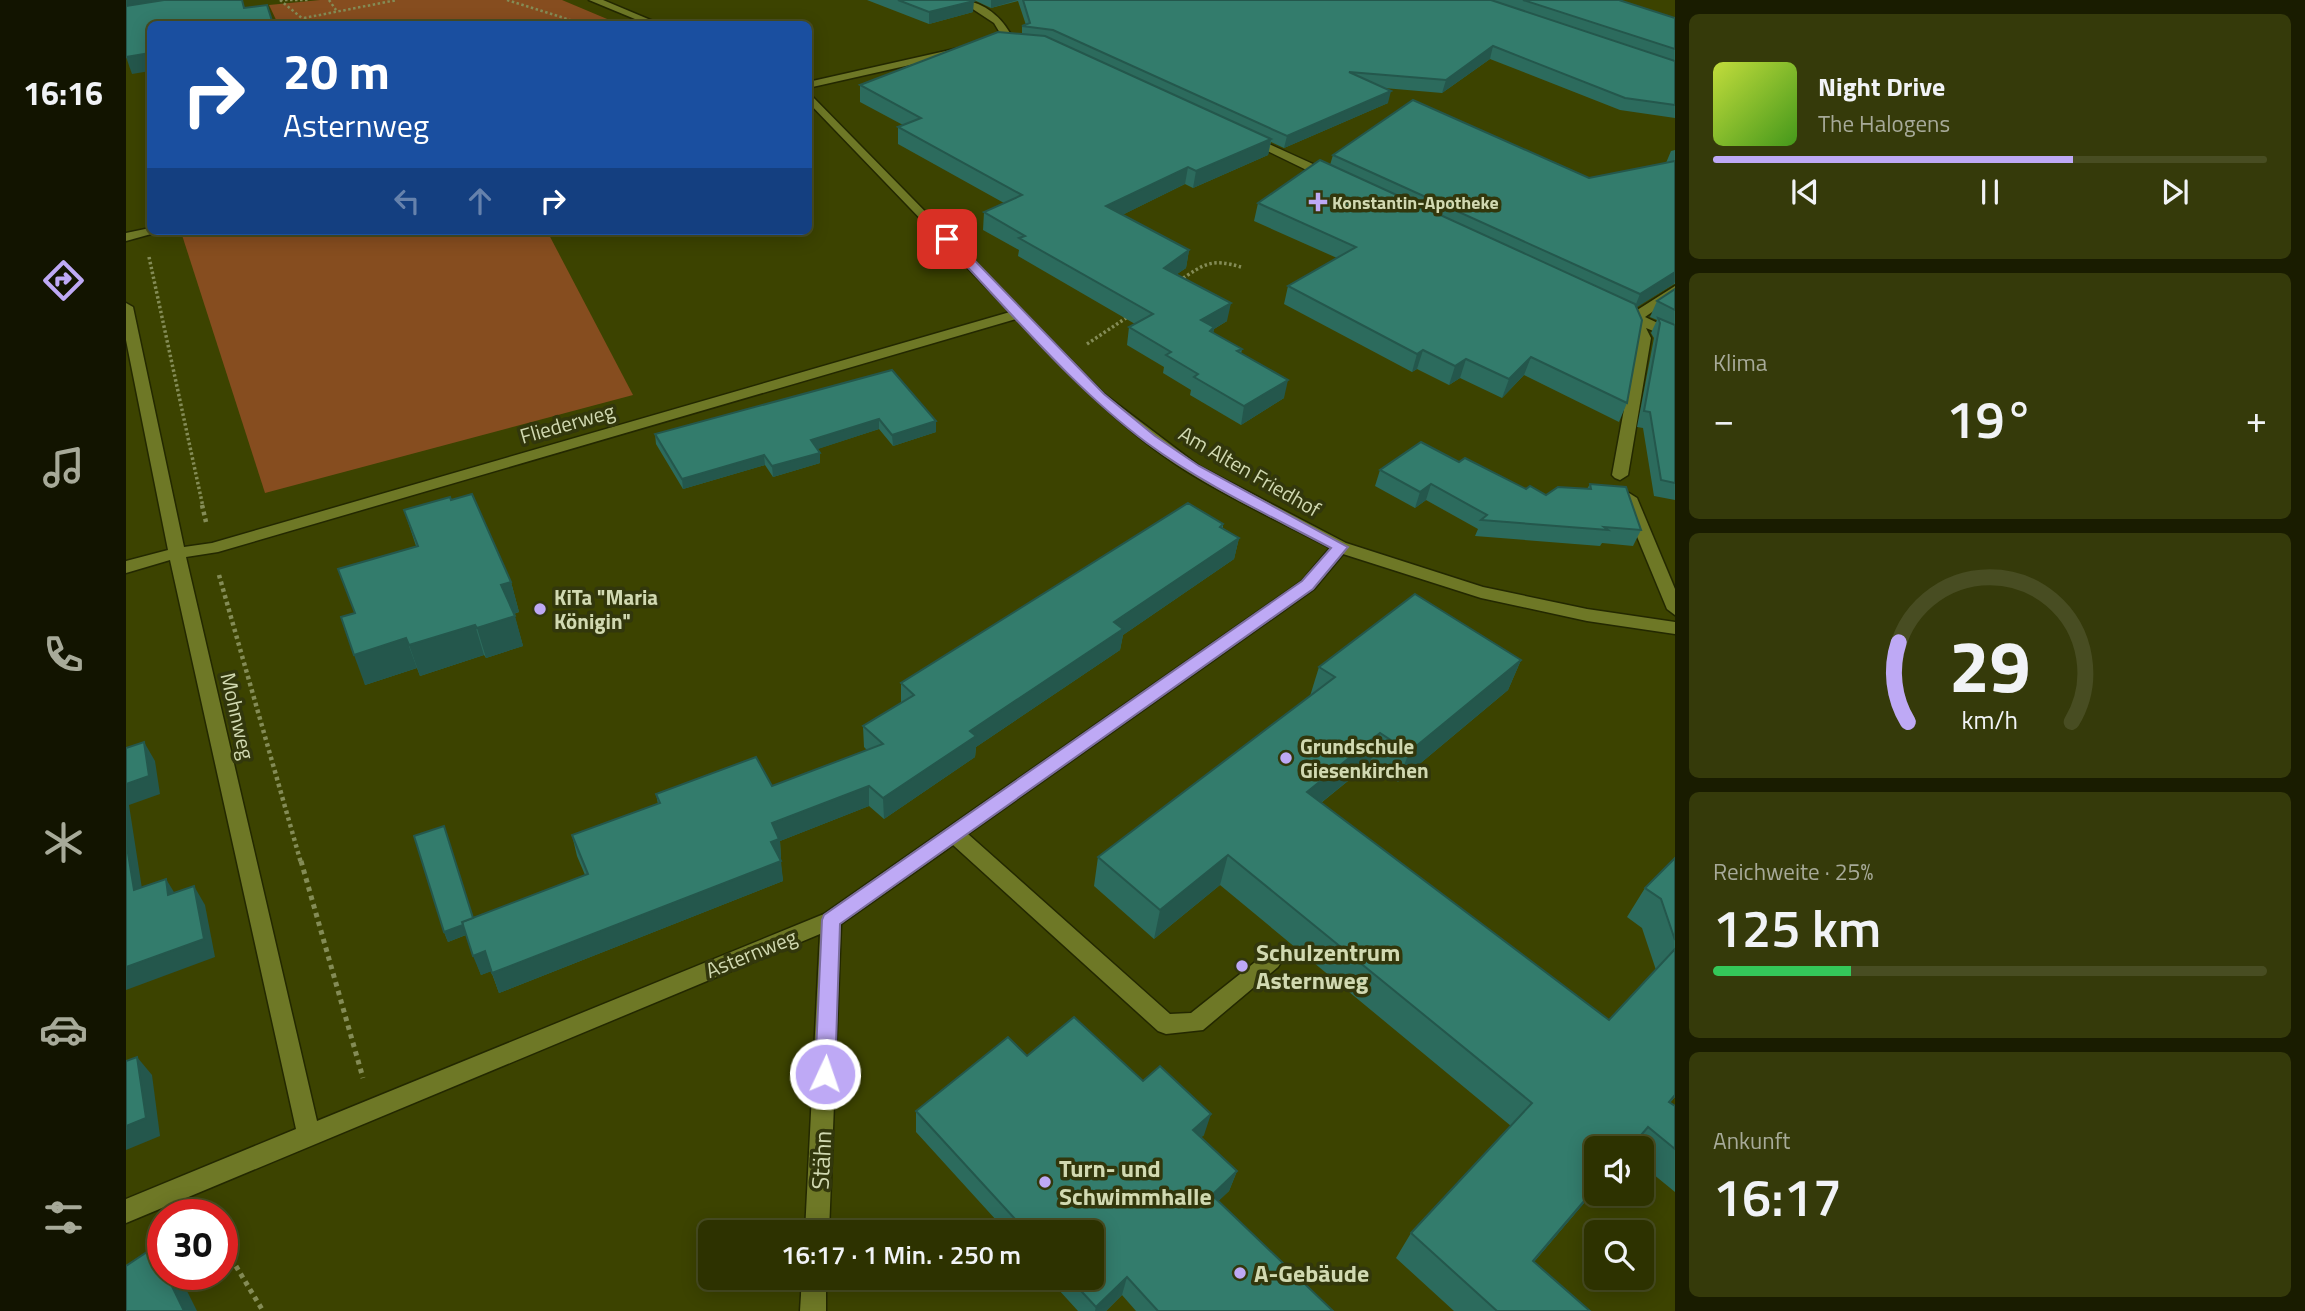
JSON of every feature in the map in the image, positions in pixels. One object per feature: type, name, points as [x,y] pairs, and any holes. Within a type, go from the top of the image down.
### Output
[{"type":"street","points":[[594,0],[646,21]]},
{"type":"street","points":[[964,0],[999,21],[1005,33],[998,42]]},
{"type":"street","points":[[984,45],[1013,42]]},
{"type":"street","points":[[812,84],[971,48]]},
{"type":"street","name":"Am Alten Friedhof","points":[[812,100],[1099,397],[1150,439],[1194,469],[1340,547],[1481,592],[1587,615],[1675,628]]},
{"type":"street","points":[[1238,134],[1338,181]]},
{"type":"street","points":[[126,237],[147,233]]},
{"type":"street","points":[[1635,318],[1675,290]]},
{"type":"street","name":"Mohnweg","points":[[126,307],[177,553],[309,1135]]},
{"type":"street","points":[[1610,307],[1675,337]]},
{"type":"street","name":"Fliederweg","points":[[126,567],[177,553],[212,548],[1019,314]]},
{"type":"street","points":[[1619,475],[1644,338],[1635,318]]},
{"type":"street","points":[[1629,498],[1675,609]]},
{"type":"street","name":"Asternweg","points":[[126,1211],[831,920],[1308,585],[1340,547]]},
{"type":"street","points":[[954,834],[1166,1024],[1195,1023],[1271,961]]},
{"type":"street","name":"Stähn","points":[[818,1220],[831,920]]},
{"type":"street","points":[[813,1311],[814,1290]]},
{"type":"path","points":[[280,0],[310,0]]},
{"type":"path","points":[[280,0],[306,21]]},
{"type":"path","points":[[329,0],[336,10]]},
{"type":"path","points":[[304,18],[397,0]]},
{"type":"path","points":[[507,0],[575,21]]},
{"type":"path","points":[[151,235],[212,548],[372,1109]]},
{"type":"path","points":[[1174,285],[1217,259],[1241,267]]},
{"type":"path","points":[[1063,360],[1130,315]]},
{"type":"path","points":[[238,1269],[263,1311]]},
{"type":"shaded area","points":[[320,0],[562,0],[612,21],[277,21],[269,5]]},
{"type":"shaded area","points":[[182,235],[549,235],[633,395],[265,493]]},
{"type":"building","points":[[164,0],[242,0],[244,8],[267,5],[272,21],[147,21],[147,54],[126,57],[126,6]]},
{"type":"building","points":[[898,0],[973,0],[974,1],[929,12]]},
{"type":"building","points":[[1023,0],[1491,0],[1675,61],[1675,105],[1625,98],[1493,46],[1446,80],[1349,72],[1391,91],[1287,136],[1053,30],[1022,26],[1030,23]]},
{"type":"building","points":[[1523,0],[1619,0],[1675,18],[1675,49]]},
{"type":"building","points":[[998,32],[1045,36],[1271,139],[1196,171],[1188,167],[1106,206],[1189,250],[1164,268],[1231,303],[1201,320],[1214,327],[1210,331],[1242,349],[1237,351],[1288,380],[1244,406],[1194,377],[1198,374],[1166,355],[1171,352],[1129,327],[1153,314],[1019,238],[1025,236],[984,212],[1022,195],[898,127],[921,118],[860,85]]},
{"type":"building","points":[[1413,100],[1589,178],[1675,161],[1675,272],[1640,294],[1333,155]]},
{"type":"building","points":[[1320,160],[1635,304],[1642,320],[1627,403],[1531,357],[1509,379],[1466,359],[1455,366],[1423,350],[1417,354],[1288,286],[1356,247],[1258,203]]},
{"type":"building","points":[[1675,289],[1675,310],[1657,301]]},
{"type":"building","points":[[1658,318],[1675,325],[1675,483],[1661,480],[1650,412],[1644,411],[1660,323]]},
{"type":"building","points":[[892,370],[936,421],[892,435],[879,419],[811,440],[820,453],[772,466],[764,455],[682,479],[655,434]]},
{"type":"building","points":[[1421,442],[1459,462],[1465,458],[1526,489],[1530,486],[1546,495],[1558,487],[1591,489],[1590,484],[1626,487],[1641,530],[1481,520],[1487,515],[1431,484],[1420,492],[1380,470]]},
{"type":"building","points":[[472,494],[511,582],[501,585],[515,616],[409,645],[406,638],[354,655],[341,617],[355,613],[338,569],[418,546],[404,510],[450,497],[451,500]]},
{"type":"building","points":[[1188,503],[1223,524],[1220,527],[1239,538],[1114,622],[1123,629],[970,731],[976,736],[883,798],[869,786],[772,823],[779,839],[771,842],[781,861],[492,973],[485,951],[473,956],[462,922],[588,874],[572,835],[660,803],[656,794],[756,757],[772,786],[883,744],[863,726],[914,695],[901,683]]},
{"type":"building","points":[[1415,594],[1521,660],[1409,752],[1380,733],[1307,792],[1609,1020],[1675,949],[1675,1095],[1669,1102],[1675,1106],[1675,1149],[1648,1127],[1640,1136],[1584,1136],[1584,1201],[1533,1261],[1590,1311],[1497,1311],[1411,1233],[1532,1103],[1228,855],[1160,910],[1098,857],[1335,677],[1319,667]]},
{"type":"building","points":[[144,742],[149,776],[126,784],[126,748]]},
{"type":"building","points":[[444,826],[473,918],[444,932],[414,836]]},
{"type":"building","points":[[126,841],[134,890],[166,879],[168,895],[194,886],[204,939],[126,967]]},
{"type":"building","points":[[1675,858],[1675,940],[1661,899],[1645,888]]},
{"type":"building","points":[[1074,1017],[1143,1081],[1160,1066],[1211,1114],[1193,1130],[1237,1171],[1212,1195],[1333,1311],[1158,1311],[1127,1277],[1096,1307],[1080,1290],[1104,1290],[1104,1220],[1016,1220],[916,1111],[1008,1037],[1027,1056]]},
{"type":"building","points":[[137,1057],[146,1118],[126,1126],[126,1061]]},
{"type":"building","points":[[147,1252],[147,1290],[174,1290],[184,1311],[126,1311],[126,1266]]},
{"type":"place","name":"Konstantin-Apotheke","points":[[1318,202]]},
{"type":"place","name":"KiTa \"Maria Königin\"","points":[[540,609]]},
{"type":"place","name":"Grundschule Giesenkirchen","points":[[1286,758]]},
{"type":"place","name":"Schulzentrum Asternweg","points":[[1242,966]]},
{"type":"place","name":"Turn- und Schwimmhalle","points":[[1045,1182]]},
{"type":"place","name":"A-Gebäude","points":[[1240,1273]]},
{"type":"route","points":[[825,1074],[831,920],[1308,585],[1340,547],[1194,469],[1150,439],[1099,397],[947,239]]}]
